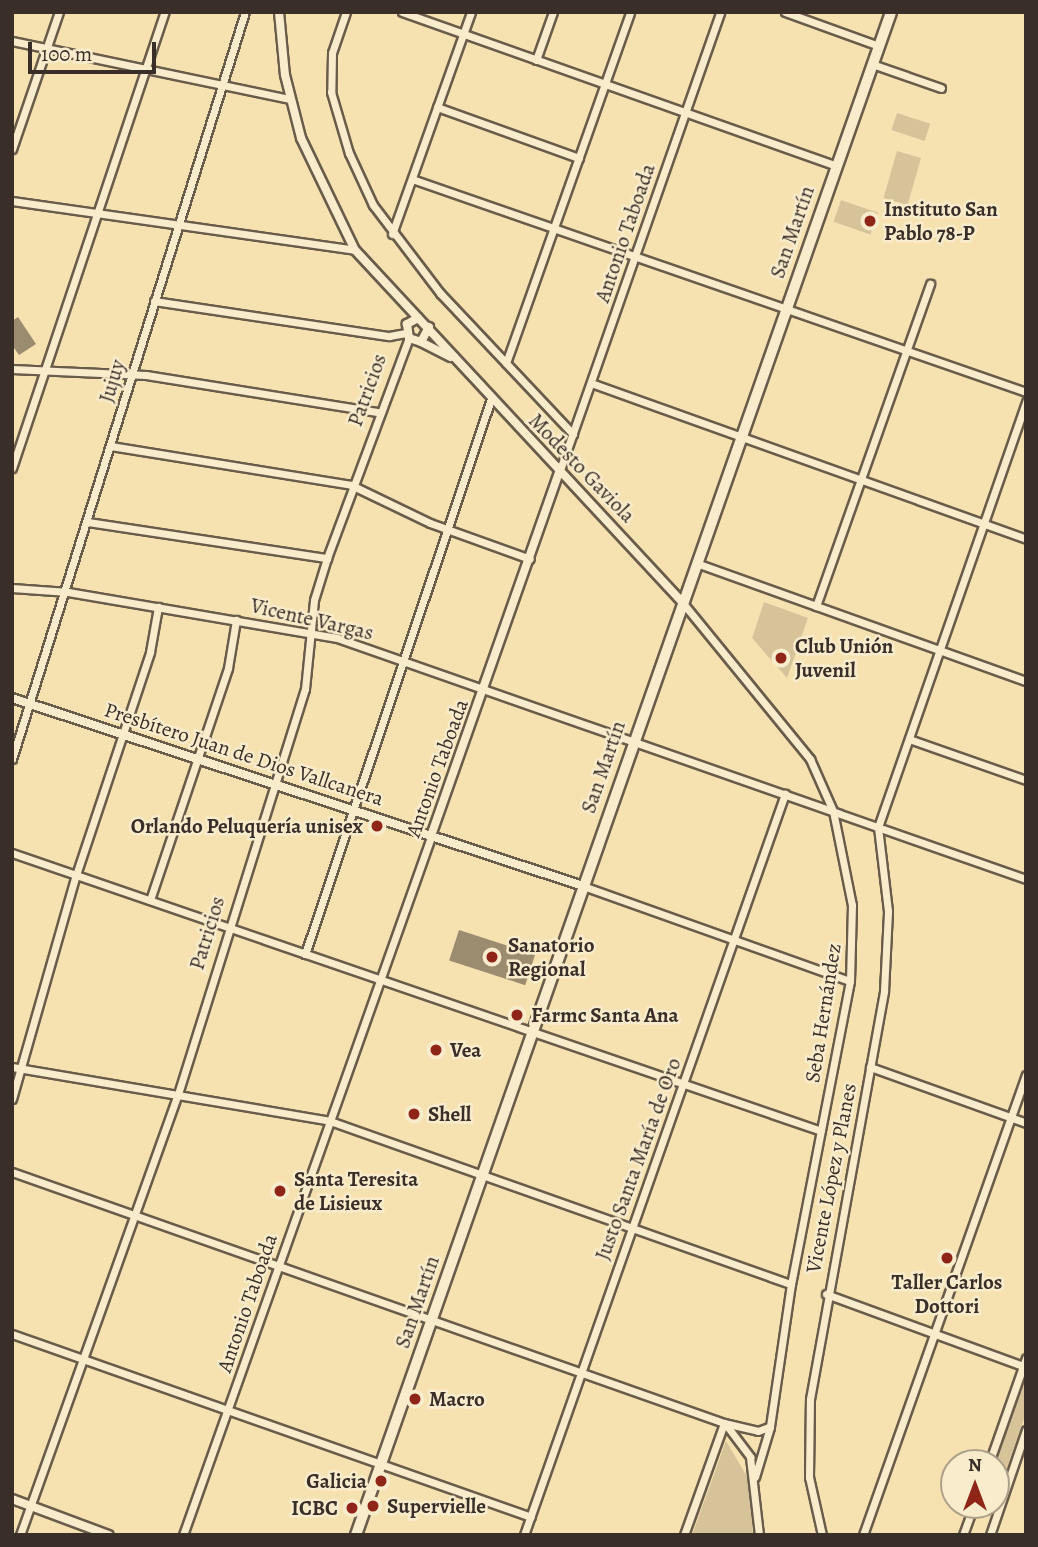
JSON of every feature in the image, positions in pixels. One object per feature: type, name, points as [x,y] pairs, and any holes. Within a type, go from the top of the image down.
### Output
[{"type":"main road","name":"San Martín","points":[[356,1535],[681,601],[891,12]]},
{"type":"street","points":[[12,149],[17,122],[59,12]]},
{"type":"street","points":[[12,468],[148,70],[165,12]]},
{"type":"street","name":"Jujuy","points":[[12,759],[68,592],[176,225],[245,12]]},
{"type":"street","name":"Modesto Gaviola","points":[[279,12],[289,99],[319,185],[355,250],[405,307],[429,327],[491,400],[561,467],[681,601]]},
{"type":"street","points":[[346,12],[329,75],[349,153],[391,234],[573,434]]},
{"type":"street","points":[[402,12],[836,166]]},
{"type":"street","points":[[391,234],[471,12]]},
{"type":"street","points":[[536,60],[553,12]]},
{"type":"street","points":[[506,363],[630,12]]},
{"type":"street","name":"Antonio Taboada","points":[[183,1535],[530,559],[720,12]]},
{"type":"street","points":[[785,12],[879,46]]},
{"type":"street","points":[[12,41],[289,99]]},
{"type":"street","points":[[872,64],[941,88]]},
{"type":"street","points":[[437,107],[579,158]]},
{"type":"street","points":[[412,179],[1026,392]]},
{"type":"street","points":[[12,201],[355,250]]},
{"type":"street","points":[[816,606],[930,284]]},
{"type":"street","points":[[154,301],[389,336],[408,332],[418,318]]},
{"type":"street","points":[[405,307],[408,332]]},
{"type":"street","points":[[421,342],[429,327]]},
{"type":"street","name":"Modesto Gaviola","points":[[408,332],[456,360]]},
{"type":"street","name":"Patricios","points":[[20,1535],[178,1094],[226,927],[305,689],[313,632],[314,600],[351,485],[408,332]]},
{"type":"street","points":[[12,369],[133,374],[377,412]]},
{"type":"street","points":[[591,383],[1026,539]]},
{"type":"street","points":[[305,954],[401,659],[491,400]]},
{"type":"street","points":[[878,827],[1026,401]]},
{"type":"street","points":[[111,446],[351,485],[446,528],[530,559]]},
{"type":"street","points":[[88,522],[327,558]]},
{"type":"street","points":[[695,563],[1026,681]]},
{"type":"street","name":"Vicente Vargas","points":[[12,588],[68,592],[313,632],[401,659],[1026,880]]},
{"type":"street","name":"Seba Hernández","points":[[681,601],[798,738],[833,811],[852,905],[850,981],[791,1284],[770,1427],[755,1477]]},
{"type":"street","points":[[12,1099],[76,875],[124,734],[158,607]]},
{"type":"street","points":[[150,900],[228,668],[236,620]]},
{"type":"street","name":"Presbítero Juan de Dios Vallcanera","points":[[12,698],[432,833],[583,886]]},
{"type":"street","points":[[909,739],[1026,780]]},
{"type":"street","name":"Justo Santa María de Oro","points":[[524,1535],[785,794]]},
{"type":"street","name":"Vicente López y Planes","points":[[822,1535],[811,1488],[808,1429],[826,1294],[870,1067],[888,935],[878,827]]},
{"type":"street","points":[[12,853],[821,1131]]},
{"type":"street","points":[[583,886],[850,981]]},
{"type":"street","points":[[12,1067],[330,1121],[791,1284]]},
{"type":"street","points":[[870,1067],[1026,1123]]},
{"type":"street","points":[[863,1535],[1026,1075]]},
{"type":"street","points":[[12,1172],[724,1423],[753,1430],[770,1427]]},
{"type":"street","points":[[826,1294],[1025,1364],[994,1449]]},
{"type":"street","points":[[12,1335],[531,1517]]},
{"type":"street","points":[[684,1535],[724,1423]]},
{"type":"street","name":"Seba Hernández","points":[[724,1423],[745,1446],[755,1477],[759,1535]]},
{"type":"street","points":[[990,1535],[1026,1430]]},
{"type":"street","points":[[12,1499],[109,1535]]},
{"type":"shaded area","points":[[897,113],[930,124],[925,141],[891,130]]},
{"type":"shaded area","points":[[897,151],[921,158],[908,205],[883,198]]},
{"type":"shaded area","points":[[841,200],[878,213],[870,234],[834,222]]},
{"type":"shaded area","name":"Club Unión Juvenil","points":[[764,602],[808,618],[787,678],[752,638]]},
{"type":"shaded area","points":[[1026,1377],[1026,1413],[1010,1459],[1010,1449],[999,1449]]},
{"type":"shaded area","points":[[726,1441],[749,1480],[753,1535],[692,1535]]},
{"type":"building","points":[[18,317],[36,344],[19,355],[12,345],[12,321]]},
{"type":"building","name":"Sanatorio Regional","points":[[459,930],[535,955],[525,985],[449,960]]},
{"type":"place","name":"Instituto San Pablo 78-P","points":[[870,221]]},
{"type":"place","name":"Club Unión Juvenil","points":[[781,658]]},
{"type":"place","name":"Orlando Peluquería unisex","points":[[377,826]]},
{"type":"place","name":"Sanatorio Regional","points":[[492,957]]},
{"type":"place","name":"Farmc Santa Ana","points":[[517,1015]]},
{"type":"place","name":"Vea","points":[[436,1050]]},
{"type":"place","name":"Shell","points":[[414,1114]]},
{"type":"place","name":"Santa Teresita de Lisieux","points":[[280,1191]]},
{"type":"place","name":"Taller Carlos Dottori","points":[[947,1258]]},
{"type":"place","name":"Macro","points":[[415,1399]]},
{"type":"place","name":"Galicia","points":[[381,1481]]},
{"type":"place","name":"Supervielle","points":[[373,1506]]},
{"type":"place","name":"ICBC","points":[[352,1508]]}]
